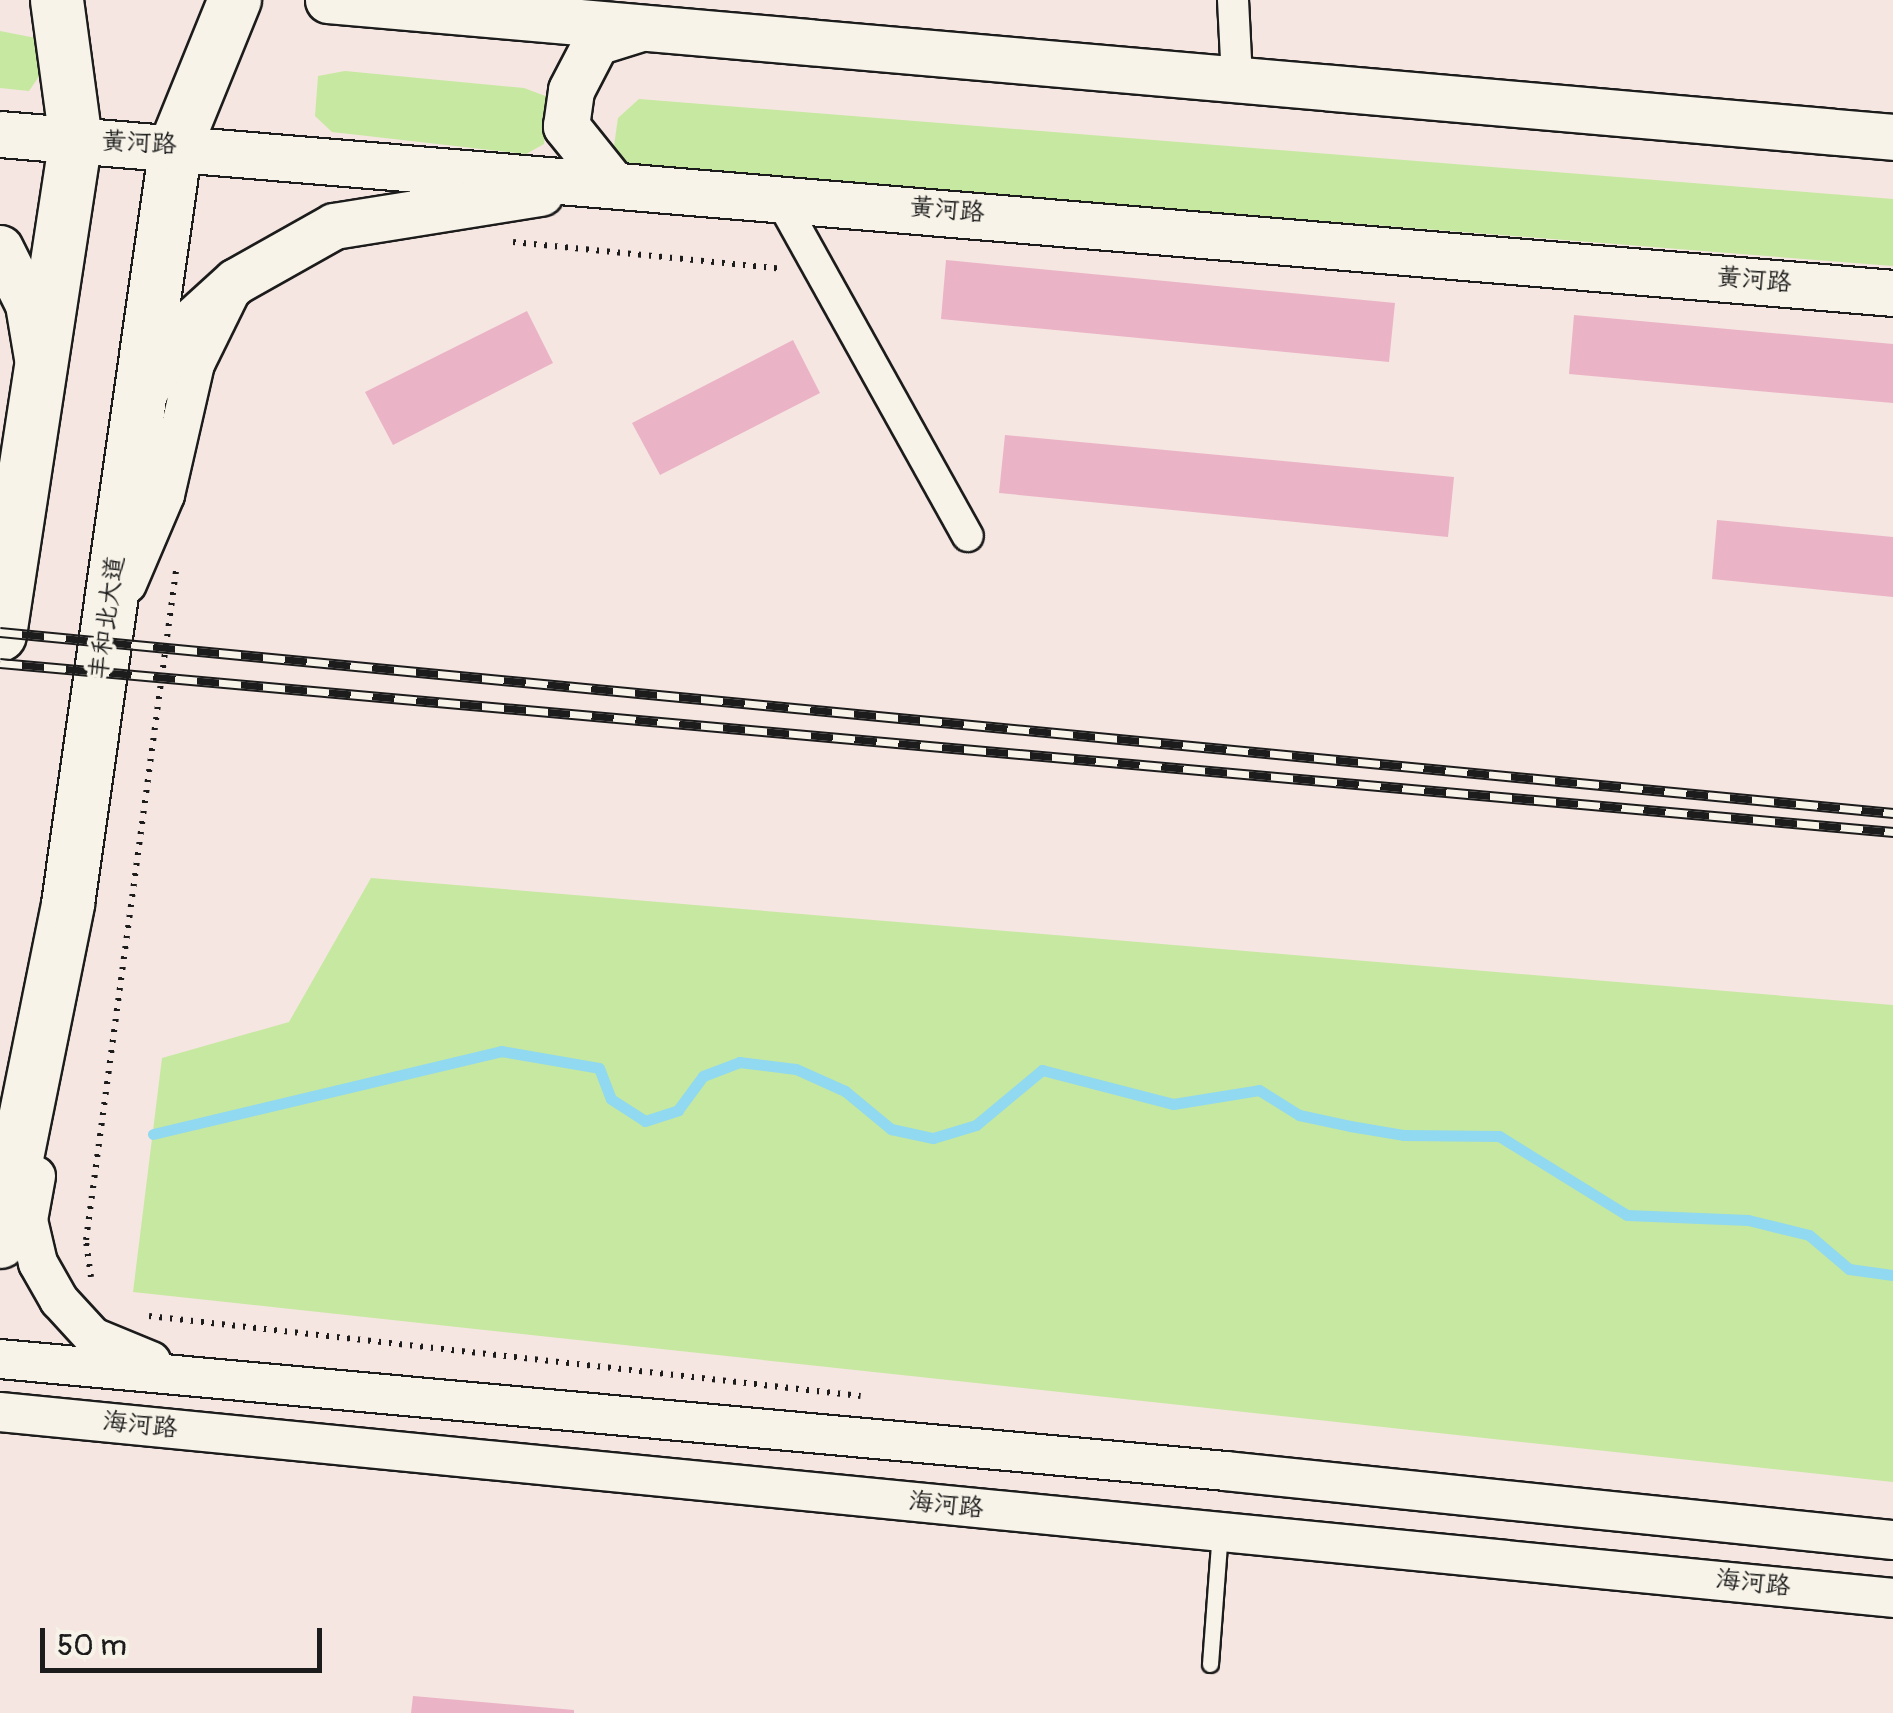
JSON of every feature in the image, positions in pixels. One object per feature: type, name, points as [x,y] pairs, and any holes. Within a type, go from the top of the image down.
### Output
[{"type":"highway","points":[[0,635],[76,141],[57,0]]},
{"type":"highway","name":"丰和北大道","points":[[0,1242],[68,904],[176,145],[235,0]]},
{"type":"main road","points":[[328,0],[1893,136]]},
{"type":"main road","points":[[500,0],[643,28]]},
{"type":"main road","points":[[139,400],[181,331],[236,280],[334,226],[611,182],[566,126],[571,90],[596,42],[643,28]]},
{"type":"main road","name":"黄河路","points":[[0,134],[176,145],[1893,293]]},
{"type":"main road","points":[[0,248],[28,304],[40,374]]},
{"type":"street","points":[[1234,0],[1237,80]]},
{"type":"street","points":[[780,196],[968,536]]},
{"type":"street","points":[[186,1376],[93,1337],[59,1300],[38,1263],[28,1220],[72,1018],[122,596],[165,495],[195,364],[236,280]]},
{"type":"street","points":[[0,1359],[1226,1471],[1893,1540]]},
{"type":"street","name":"海河路","points":[[0,1412],[1893,1598]]},
{"type":"lane","points":[[1210,1664],[1220,1532]]},
{"type":"path","points":[[507,241],[737,260],[824,277]]},
{"type":"path","points":[[101,1288],[91,1278],[86,1240],[178,551]]},
{"type":"path","points":[[139,1313],[172,1323],[864,1397]]},
{"type":"green space","points":[[0,31],[41,39],[40,75],[29,91],[0,88]]},
{"type":"green space","points":[[345,71],[524,88],[548,97],[544,144],[526,154],[332,132],[315,116],[318,76]]},
{"type":"green space","points":[[639,99],[1893,199],[1893,266],[629,166],[614,146],[618,118]]},
{"type":"green space","points":[[371,878],[1893,1005],[1893,1482],[133,1292],[162,1058],[289,1022]]},
{"type":"building","points":[[946,260],[1395,303],[1389,362],[941,319]]},
{"type":"building","points":[[527,311],[553,363],[393,445],[365,392]]},
{"type":"building","points":[[1574,315],[1893,344],[1893,403],[1569,374]]},
{"type":"building","points":[[793,340],[820,393],[660,475],[632,423]]},
{"type":"building","points":[[1005,435],[1454,477],[1448,537],[999,493]]},
{"type":"building","points":[[1717,520],[1893,537],[1893,597],[1712,579]]},
{"type":"building","points":[[413,1696],[574,1710],[574,1713],[411,1713]]},
{"type":"waterway","points":[[153,1134],[501,1051],[599,1068],[611,1099],[645,1121],[678,1110],[703,1076],[739,1062],[796,1069],[845,1091],[891,1129],[933,1138],[976,1125],[1042,1070],[1173,1104],[1259,1090],[1299,1115],[1350,1126],[1404,1135],[1499,1136],[1627,1215],[1748,1220],[1809,1235],[1849,1269],[1893,1275]]},
{"type":"railway","points":[[0,632],[1893,813]]},
{"type":"railway","points":[[0,663],[1893,832]]}]
